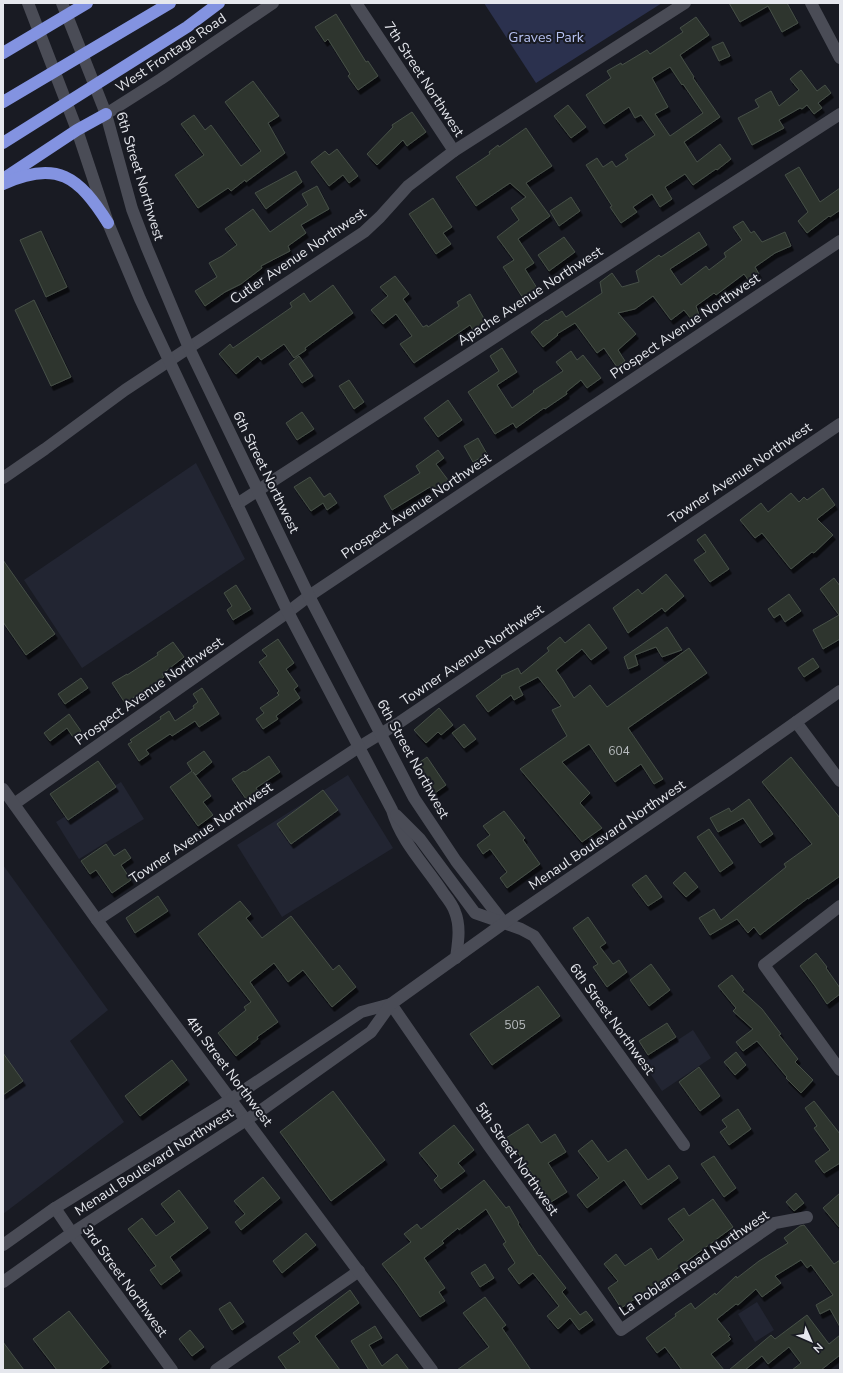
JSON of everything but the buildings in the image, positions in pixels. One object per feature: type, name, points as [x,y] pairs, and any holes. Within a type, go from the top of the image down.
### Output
[{"type":"highway","points":[[3,53],[88,3]]},
{"type":"highway","points":[[3,102],[170,3]]},
{"type":"highway","points":[[3,143],[187,27],[219,3]]},
{"type":"highway","points":[[3,179],[77,130],[106,114]]},
{"type":"highway","points":[[3,184],[18,177],[38,172],[57,174],[66,177],[79,185],[90,196],[108,223]]},
{"type":"street","name":"6th Street Northwest","points":[[28,3],[77,130],[108,223],[140,299],[288,612],[392,810],[396,824],[417,858],[440,887],[455,912],[459,930],[456,958]]},
{"type":"street","name":"6th Street Northwest","points":[[62,3],[106,114],[132,209],[189,348],[309,596],[414,798],[456,861],[504,923]]},
{"type":"street","name":"West Frontage Road","points":[[106,114],[161,79],[273,3]]},
{"type":"street","name":"7th Street Northwest","points":[[356,3],[454,151]]},
{"type":"street","name":"Cutler Avenue Northwest","points":[[3,478],[125,390],[364,232],[408,186],[454,151],[686,3]]},
{"type":"street","points":[[811,3],[840,58]]},
{"type":"street","name":"Apache Avenue Northwest","points":[[237,504],[840,114]]},
{"type":"street","name":"Prospect Avenue Northwest","points":[[14,804],[309,596],[840,241]]},
{"type":"street","name":"Towner Avenue Northwest","points":[[97,920],[380,734],[840,424]]},
{"type":"street","name":"Menaul Boulevard Northwest","points":[[3,1282],[72,1234],[246,1120],[371,1032],[391,1004],[504,923],[840,691]]},
{"type":"street","points":[[796,722],[840,781]]},
{"type":"street","name":"4th Street Northwest","points":[[3,789],[97,920],[432,1370]]},
{"type":"street","name":"6th Street Northwest","points":[[392,810],[420,839],[475,912],[521,929],[534,936],[684,1145]]},
{"type":"street","points":[[840,906],[764,965],[840,1070]]},
{"type":"street","name":"Menaul Boulevard Northwest","points":[[3,1245],[55,1208],[231,1099],[361,1012],[391,1004]]},
{"type":"street","name":"5th Street Northwest","points":[[391,1004],[489,1146],[621,1330]]},
{"type":"street","name":"3rd Street Northwest","points":[[55,1208],[72,1234],[172,1370]]},
{"type":"street","name":"La Poblana Road Northwest","points":[[621,1330],[776,1223],[807,1217]]},
{"type":"street","points":[[216,1370],[359,1271]]},
{"type":"shaded area","points":[[196,463],[245,559],[82,668],[24,580]]},
{"type":"shaded area","points":[[348,775],[393,848],[282,917],[237,845]]},
{"type":"shaded area","points":[[121,782],[144,819],[79,859],[56,822]]},
{"type":"shaded area","points":[[3,865],[108,1010],[70,1041],[124,1122],[3,1214]]},
{"type":"shaded area","points":[[693,1030],[711,1058],[662,1091],[643,1063]]},
{"type":"shaded area","points":[[757,1302],[774,1330],[755,1342],[738,1314]]},
{"type":"green space","name":"Graves Park","points":[[484,3],[662,3],[536,83]]}]
